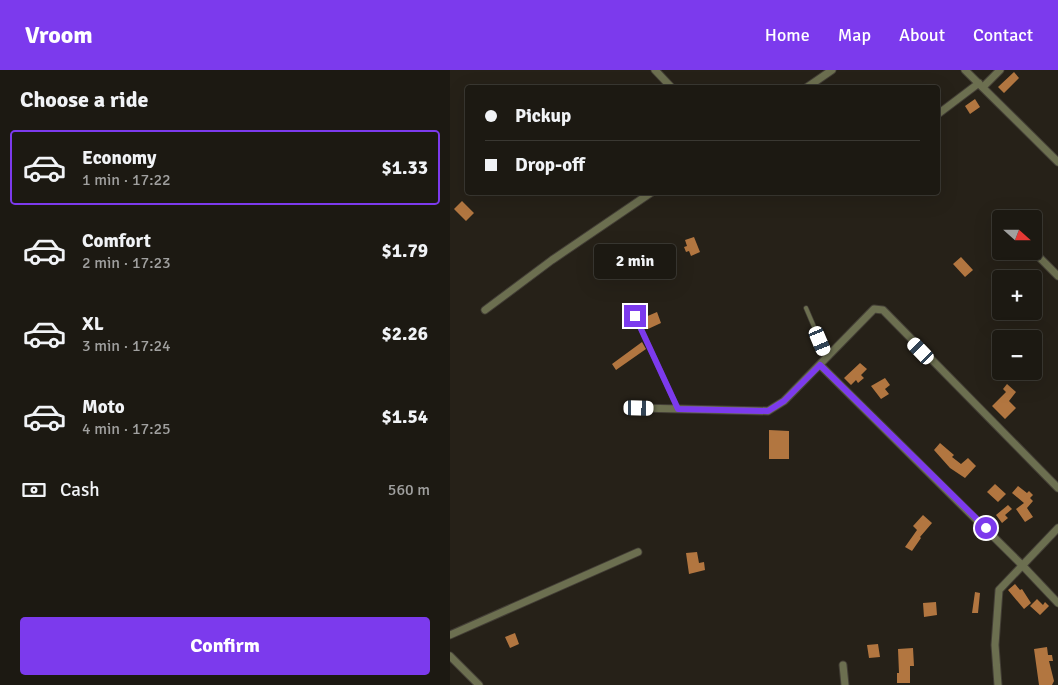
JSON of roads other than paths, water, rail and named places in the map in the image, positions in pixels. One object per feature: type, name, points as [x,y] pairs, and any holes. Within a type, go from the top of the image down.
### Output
[{"type":"street","points":[[655,70],[669,85]]},
{"type":"street","points":[[810,85],[832,70]]},
{"type":"street","points":[[965,70],[1058,162]]},
{"type":"street","points":[[940,113],[1000,70]]},
{"type":"street","points":[[486,310],[552,260],[648,195]]},
{"type":"street","points":[[1042,260],[1058,276]]},
{"type":"street","points":[[639,408],[768,411],[784,401],[874,310],[883,310],[1058,488]]},
{"type":"street","points":[[820,365],[1058,603]]},
{"type":"street","points":[[998,685],[996,644],[999,590],[1058,528]]},
{"type":"street","points":[[450,635],[638,552]]},
{"type":"street","points":[[450,656],[479,685]]},
{"type":"street","points":[[842,665],[845,685]]},
{"type":"lane","points":[[806,308],[827,357]]},
{"type":"lane","points":[[635,316],[678,409]]}]
